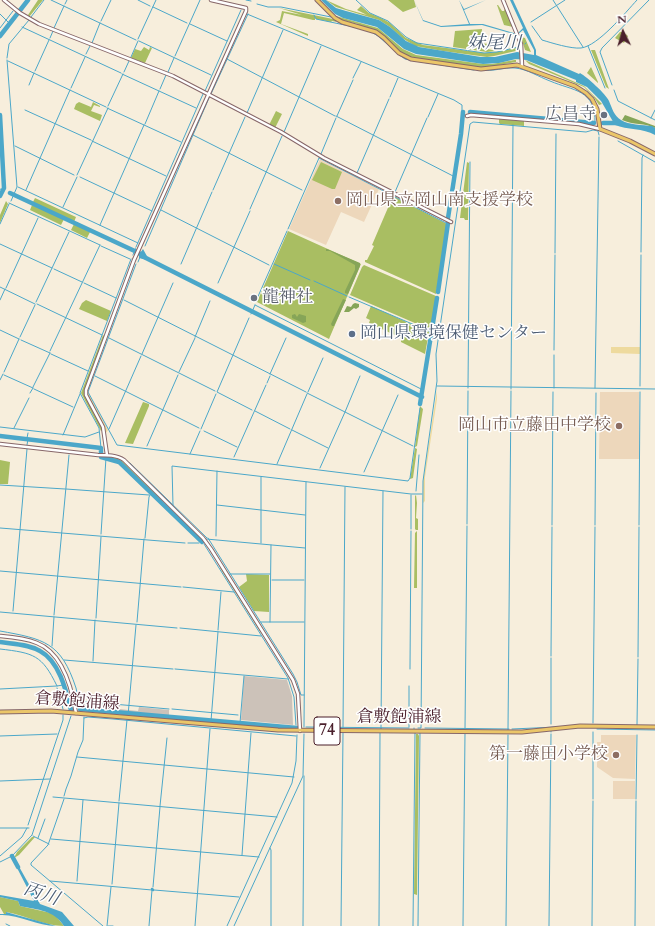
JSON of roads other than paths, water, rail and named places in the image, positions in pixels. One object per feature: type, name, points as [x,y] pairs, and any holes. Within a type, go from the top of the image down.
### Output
[{"type":"main road","points":[[318,0],[335,18],[342,22],[376,32],[399,52],[411,59],[481,69],[512,64],[522,66],[575,86],[586,93],[595,104],[600,129],[630,141],[655,154]]},
{"type":"main road","name":"倉敷飽浦線","points":[[0,712],[42,711],[264,730],[300,728],[522,732],[580,726],[655,727]]},
{"type":"street","points":[[4,0],[19,13],[29,19],[156,69],[208,94],[281,132],[324,158],[451,222]]},
{"type":"street","points":[[107,455],[103,427],[86,395],[86,390],[138,252],[246,8],[211,0]]},
{"type":"street","points":[[503,0],[518,37],[522,51],[522,66]]},
{"type":"street","points":[[467,116],[470,115],[579,124],[600,129]]},
{"type":"street","points":[[0,444],[107,455],[119,457],[124,460],[208,544],[293,680],[298,694],[300,728]]},
{"type":"street","points":[[0,636],[31,641],[43,645],[50,651],[66,676],[73,696],[76,714]]},
{"type":"water","name":"妹尾川","points":[[321,0],[326,0],[336,8],[379,20],[390,27],[406,41],[419,47],[481,57],[495,57],[517,52],[534,55],[534,50],[523,30],[517,35],[482,25],[441,27],[423,21],[414,0],[423,20],[441,26],[469,24],[459,0],[464,9],[486,0],[464,10],[470,24],[483,24],[517,34],[523,28],[510,0],[513,0],[536,50],[536,55],[583,75],[604,94],[615,114],[619,118],[624,122],[632,124],[652,126],[655,128],[655,135],[645,131],[615,125],[601,101],[587,87],[576,82],[576,80],[526,60],[516,59],[499,63],[483,64],[416,54],[404,49],[377,27],[343,18],[335,14]]},
{"type":"water","points":[[136,247],[136,251],[140,253],[143,249],[148,258],[147,260],[139,258],[139,255],[135,253],[132,256]]},
{"type":"water","points":[[14,862],[17,863],[40,904],[62,912],[74,926],[64,926],[50,914],[20,906],[18,901],[0,897],[0,895],[34,901]]},
{"type":"water","points":[[6,912],[56,926],[42,924],[14,916],[0,915],[6,914]]},
{"type":"waterway","points":[[0,36],[28,0]]},
{"type":"waterway","points":[[31,17],[44,0]]},
{"type":"waterway","points":[[51,0],[136,40]]},
{"type":"waterway","points":[[65,4],[67,0]]},
{"type":"waterway","points":[[101,21],[111,0]]},
{"type":"waterway","points":[[138,0],[150,6]]},
{"type":"waterway","points":[[138,39],[156,0]]},
{"type":"waterway","points":[[175,56],[200,0]]},
{"type":"waterway","points":[[246,0],[251,1]]},
{"type":"waterway","points":[[356,0],[370,13],[388,21],[406,37],[417,43],[484,53],[497,52],[518,47]]},
{"type":"waterway","points":[[553,0],[583,47]]},
{"type":"waterway","points":[[531,22],[565,0]]},
{"type":"waterway","points":[[532,26],[542,40],[567,47],[581,48],[588,46],[603,35],[637,0]]},
{"type":"waterway","points":[[612,85],[600,52],[602,48],[649,0]]},
{"type":"waterway","points":[[257,4],[331,17]]},
{"type":"waterway","points":[[54,28],[64,6]]},
{"type":"waterway","points":[[153,7],[187,23]]},
{"type":"waterway","points":[[205,91],[241,10]]},
{"type":"waterway","points":[[0,28],[13,11]]},
{"type":"waterway","points":[[0,14],[10,24]]},
{"type":"waterway","points":[[247,14],[454,100],[462,105],[462,111]]},
{"type":"waterway","points":[[211,94],[248,14]]},
{"type":"waterway","points":[[314,15],[316,19],[359,28]]},
{"type":"waterway","points":[[7,58],[9,44],[29,20]]},
{"type":"waterway","points":[[92,43],[100,23]]},
{"type":"waterway","points":[[190,24],[227,41]]},
{"type":"waterway","points":[[22,27],[121,73]]},
{"type":"waterway","points":[[247,113],[283,30]]},
{"type":"waterway","points":[[50,38],[53,31]]},
{"type":"waterway","points":[[373,33],[394,50]]},
{"type":"waterway","points":[[35,71],[49,40]]},
{"type":"waterway","points":[[131,57],[138,41]]},
{"type":"waterway","points":[[139,41],[211,75]]},
{"type":"waterway","points":[[86,54],[90,46]]},
{"type":"waterway","points":[[284,132],[321,46]]},
{"type":"waterway","points":[[588,46],[605,88]]},
{"type":"waterway","points":[[398,54],[405,59],[474,70]]},
{"type":"waterway","points":[[71,88],[85,57]]},
{"type":"waterway","points":[[168,72],[174,58]]},
{"type":"waterway","points":[[227,59],[335,116]]},
{"type":"waterway","points":[[7,60],[17,187],[11,201]]},
{"type":"waterway","points":[[8,61],[106,107]]},
{"type":"waterway","points":[[124,72],[129,61]]},
{"type":"waterway","points":[[353,78],[361,62]]},
{"type":"waterway","points":[[481,70],[511,68],[528,71],[582,93],[592,104],[595,123]]},
{"type":"waterway","points":[[29,85],[34,73]]},
{"type":"waterway","points":[[122,74],[196,108]]},
{"type":"waterway","points":[[108,106],[123,74]]},
{"type":"waterway","points":[[160,89],[166,75]]},
{"type":"waterway","points":[[390,97],[398,78]]},
{"type":"waterway","points":[[337,116],[353,80]]},
{"type":"waterway","points":[[26,190],[70,90]]},
{"type":"waterway","points":[[614,90],[618,101],[655,120]]},
{"type":"waterway","points":[[145,124],[159,91]]},
{"type":"waterway","points":[[136,247],[203,94]]},
{"type":"waterway","points":[[428,117],[438,94]]},
{"type":"waterway","points":[[145,246],[209,98]]},
{"type":"waterway","points":[[357,173],[389,99]]},
{"type":"waterway","points":[[107,108],[181,142]]},
{"type":"waterway","points":[[77,175],[108,108]]},
{"type":"waterway","points":[[25,110],[91,140]]},
{"type":"waterway","points":[[651,118],[655,110]]},
{"type":"waterway","points":[[448,218],[463,112]]},
{"type":"waterway","points":[[470,112],[594,123]]},
{"type":"waterway","points":[[0,115],[4,188],[0,196]]},
{"type":"waterway","points":[[336,116],[455,177]]},
{"type":"waterway","points":[[213,190],[245,117]]},
{"type":"waterway","points":[[321,154],[336,118]]},
{"type":"waterway","points":[[395,192],[427,118]]},
{"type":"waterway","points":[[418,728],[421,728],[423,481],[437,381],[436,354],[470,124],[473,122],[586,132],[593,130],[598,131],[599,135]]},
{"type":"waterway","points":[[603,123],[619,123]]},
{"type":"waterway","points":[[100,225],[144,125]]},
{"type":"waterway","points":[[511,389],[513,125]]},
{"type":"waterway","points":[[555,253],[556,134]]},
{"type":"waterway","points":[[193,135],[302,190]]},
{"type":"waterway","points":[[250,209],[282,136]]},
{"type":"waterway","points":[[595,388],[599,137]]},
{"type":"waterway","points":[[92,141],[166,176]]},
{"type":"waterway","points":[[618,141],[655,162]]},
{"type":"waterway","points":[[15,146],[74,175]]},
{"type":"waterway","points":[[641,252],[643,155]]},
{"type":"waterway","points":[[319,158],[448,224]]},
{"type":"waterway","points":[[288,229],[319,158]]},
{"type":"waterway","points":[[468,388],[470,162]]},
{"type":"waterway","points":[[63,207],[77,177]]},
{"type":"waterway","points":[[80,177],[152,211]]},
{"type":"waterway","points":[[18,187],[138,243]]},
{"type":"waterway","points":[[181,264],[212,192]]},
{"type":"waterway","points":[[10,193],[139,253],[142,256],[422,397]]},
{"type":"waterway","points":[[9,203],[100,245]]},
{"type":"waterway","points":[[0,224],[9,204]]},
{"type":"waterway","points":[[161,210],[269,265]]},
{"type":"waterway","points":[[218,283],[250,211]]},
{"type":"waterway","points":[[6,288],[38,218]]},
{"type":"waterway","points":[[438,292],[448,223]]},
{"type":"waterway","points":[[256,301],[287,231]]},
{"type":"waterway","points":[[36,302],[69,232]]},
{"type":"waterway","points":[[0,244],[52,268]]},
{"type":"waterway","points":[[50,351],[100,245]]},
{"type":"waterway","points":[[101,246],[130,259]]},
{"type":"waterway","points":[[554,350],[555,255]]},
{"type":"waterway","points":[[640,386],[641,255]]},
{"type":"waterway","points":[[138,262],[140,257]]},
{"type":"waterway","points":[[101,448],[99,428],[80,393],[131,259]]},
{"type":"waterway","points":[[136,264],[88,392],[117,445],[408,481],[410,478],[420,408]]},
{"type":"waterway","points":[[274,264],[310,280]]},
{"type":"waterway","points":[[54,269],[82,282]]},
{"type":"waterway","points":[[314,281],[347,296]]},
{"type":"waterway","points":[[84,283],[116,298]]},
{"type":"waterway","points":[[142,354],[173,283]]},
{"type":"waterway","points":[[0,287],[35,304]]},
{"type":"waterway","points":[[0,300],[5,289]]},
{"type":"waterway","points":[[349,297],[431,332]]},
{"type":"waterway","points":[[420,404],[437,298]]},
{"type":"waterway","points":[[124,300],[306,392]]},
{"type":"waterway","points":[[195,337],[210,301]]},
{"type":"waterway","points":[[37,304],[102,335]]},
{"type":"waterway","points":[[20,337],[35,305]]},
{"type":"waterway","points":[[255,305],[423,390]]},
{"type":"waterway","points":[[251,314],[255,305]]},
{"type":"waterway","points":[[249,318],[217,392],[252,410]]},
{"type":"waterway","points":[[0,330],[19,339]]},
{"type":"waterway","points":[[109,338],[215,391]]},
{"type":"waterway","points":[[179,372],[195,338]]},
{"type":"waterway","points":[[270,374],[286,338]]},
{"type":"waterway","points":[[4,372],[19,339]]},
{"type":"waterway","points":[[21,340],[50,353]]},
{"type":"waterway","points":[[33,387],[50,353]]},
{"type":"waterway","points":[[51,354],[88,371]]},
{"type":"waterway","points":[[554,355],[554,388]]},
{"type":"waterway","points":[[109,429],[141,356]]},
{"type":"waterway","points":[[308,392],[323,358]]},
{"type":"waterway","points":[[0,380],[3,374]]},
{"type":"waterway","points":[[4,375],[33,388]]},
{"type":"waterway","points":[[147,446],[178,375]]},
{"type":"waterway","points":[[95,376],[199,428]]},
{"type":"waterway","points":[[267,383],[270,376]]},
{"type":"waterway","points":[[360,376],[345,412],[413,446]]},
{"type":"waterway","points":[[234,457],[266,385]]},
{"type":"waterway","points":[[437,386],[655,389]]},
{"type":"waterway","points":[[30,393],[33,388]]},
{"type":"waterway","points":[[34,389],[73,407]]},
{"type":"waterway","points":[[467,524],[468,391]]},
{"type":"waterway","points":[[508,730],[511,391]]},
{"type":"waterway","points":[[552,525],[553,392]]},
{"type":"waterway","points":[[639,525],[640,392]]},
{"type":"waterway","points":[[307,393],[345,412],[320,468]]},
{"type":"waterway","points":[[595,525],[596,393]]},
{"type":"waterway","points":[[63,435],[80,394]]},
{"type":"waterway","points":[[201,429],[216,394]]},
{"type":"waterway","points":[[277,464],[307,394]]},
{"type":"waterway","points":[[364,472],[398,395]]},
{"type":"waterway","points":[[14,428],[29,398]]},
{"type":"waterway","points":[[255,411],[290,429]]},
{"type":"waterway","points":[[0,427],[85,437],[99,432]]},
{"type":"waterway","points":[[292,430],[328,448]]},
{"type":"waterway","points":[[190,454],[200,431]]},
{"type":"waterway","points":[[204,431],[237,447]]},
{"type":"waterway","points":[[27,438],[28,433]]},
{"type":"waterway","points":[[0,436],[101,448],[101,457],[119,462],[202,542]]},
{"type":"waterway","points":[[27,445],[28,439]]},
{"type":"waterway","points":[[13,611],[27,449]]},
{"type":"waterway","points":[[54,615],[69,455]]},
{"type":"waterway","points":[[416,491],[419,455]]},
{"type":"waterway","points":[[101,534],[106,458]]},
{"type":"waterway","points":[[130,463],[207,538]]},
{"type":"waterway","points":[[173,505],[172,466],[411,494],[422,494]]},
{"type":"waterway","points":[[216,536],[217,471]]},
{"type":"waterway","points":[[261,477],[261,543]]},
{"type":"waterway","points":[[304,727],[306,482]]},
{"type":"waterway","points":[[0,485],[65,489]]},
{"type":"waterway","points":[[343,728],[345,487]]},
{"type":"waterway","points":[[66,489],[149,495]]},
{"type":"waterway","points":[[381,729],[383,491]]},
{"type":"waterway","points":[[145,538],[149,497],[151,493]]},
{"type":"waterway","points":[[411,495],[411,529]]},
{"type":"waterway","points":[[217,505],[305,515]]},
{"type":"waterway","points":[[465,730],[467,526]]},
{"type":"waterway","points":[[551,656],[552,527]]},
{"type":"waterway","points":[[593,723],[595,527]]},
{"type":"waterway","points":[[638,657],[639,527]]},
{"type":"waterway","points":[[0,528],[185,543]]},
{"type":"waterway","points":[[410,669],[411,531]]},
{"type":"waterway","points":[[96,618],[101,537]]},
{"type":"waterway","points":[[208,538],[293,674],[301,695],[304,695]]},
{"type":"waterway","points":[[137,622],[144,539]]},
{"type":"waterway","points":[[206,539],[305,548]]},
{"type":"waterway","points":[[188,543],[199,543]]},
{"type":"waterway","points":[[204,544],[288,678],[294,697],[296,725]]},
{"type":"waterway","points":[[270,622],[271,545]]},
{"type":"waterway","points":[[0,571],[181,587]]},
{"type":"waterway","points":[[230,574],[270,574]]},
{"type":"waterway","points":[[272,580],[304,580]]},
{"type":"waterway","points":[[183,587],[234,592]]},
{"type":"waterway","points":[[218,630],[221,592]]},
{"type":"waterway","points":[[0,612],[177,628]]},
{"type":"waterway","points":[[52,646],[54,617]]},
{"type":"waterway","points":[[93,661],[95,620]]},
{"type":"waterway","points":[[261,622],[304,622]]},
{"type":"waterway","points":[[128,716],[136,625]]},
{"type":"waterway","points":[[180,628],[261,636]]},
{"type":"waterway","points":[[0,631],[39,640],[49,645],[57,652],[64,661],[70,673],[76,688],[80,709]]},
{"type":"waterway","points":[[211,721],[218,632]]},
{"type":"waterway","points":[[0,642],[31,647],[47,656],[61,677],[71,710]]},
{"type":"waterway","points":[[0,649],[21,652],[36,657],[47,668],[57,686],[63,685]]},
{"type":"waterway","points":[[551,658],[551,724]]},
{"type":"waterway","points":[[637,725],[638,659]]},
{"type":"waterway","points":[[64,660],[173,669]]},
{"type":"waterway","points":[[175,669],[288,679]]},
{"type":"waterway","points":[[240,723],[244,676]]},
{"type":"waterway","points":[[0,689],[57,686]]},
{"type":"waterway","points":[[409,686],[409,727]]},
{"type":"waterway","points":[[57,688],[63,709]]},
{"type":"waterway","points":[[79,701],[169,709]]},
{"type":"waterway","points":[[80,709],[297,728]]},
{"type":"waterway","points":[[172,709],[238,715]]},
{"type":"waterway","points":[[28,825],[63,720],[63,715]]},
{"type":"waterway","points":[[0,862],[12,856],[32,835],[71,716]]},
{"type":"waterway","points":[[64,796],[83,740],[84,717]]},
{"type":"waterway","points":[[84,718],[113,719],[296,736]]},
{"type":"waterway","points":[[119,801],[127,720]]},
{"type":"waterway","points":[[306,727],[409,728]]},
{"type":"waterway","points":[[512,729],[557,727]]},
{"type":"waterway","points":[[425,728],[509,729]]},
{"type":"waterway","points":[[195,926],[210,729]]},
{"type":"waterway","points":[[597,729],[655,730]]},
{"type":"waterway","points":[[593,732],[593,799]]},
{"type":"waterway","points":[[242,855],[251,733]]},
{"type":"waterway","points":[[341,926],[343,733]]},
{"type":"waterway","points":[[379,926],[380,733]]},
{"type":"waterway","points":[[413,926],[415,733]]},
{"type":"waterway","points":[[418,926],[420,733]]},
{"type":"waterway","points":[[463,926],[465,733]]},
{"type":"waterway","points":[[0,736],[57,734]]},
{"type":"waterway","points":[[234,926],[303,776],[304,734]]},
{"type":"waterway","points":[[549,926],[551,734]]},
{"type":"waterway","points":[[227,926],[292,783],[296,761],[297,735]]},
{"type":"waterway","points":[[506,926],[508,735]]},
{"type":"waterway","points":[[636,799],[637,735]]},
{"type":"waterway","points":[[160,806],[167,738]]},
{"type":"waterway","points":[[77,757],[294,777]]},
{"type":"waterway","points":[[303,926],[304,776]]},
{"type":"waterway","points":[[0,781],[50,779]]},
{"type":"waterway","points":[[53,797],[277,817]]},
{"type":"waterway","name":"丙川","points":[[64,799],[48,845],[31,863],[31,865],[103,926]]},
{"type":"waterway","points":[[77,881],[83,800]]},
{"type":"waterway","points":[[592,926],[593,801]]},
{"type":"waterway","points":[[635,926],[636,801]]},
{"type":"waterway","points":[[112,884],[119,803]]},
{"type":"waterway","points":[[153,887],[160,807]]},
{"type":"waterway","points":[[38,838],[45,819]]},
{"type":"waterway","points":[[0,828],[29,828]]},
{"type":"waterway","points":[[0,856],[22,837],[27,828]]},
{"type":"waterway","points":[[33,836],[49,844]]},
{"type":"waterway","points":[[51,839],[259,857]]},
{"type":"waterway","points":[[270,848],[271,926]]},
{"type":"waterway","points":[[12,856],[18,867]]},
{"type":"waterway","name":"丙川","points":[[50,881],[152,890],[149,926]]},
{"type":"waterway","points":[[107,926],[111,887]]},
{"type":"waterway","points":[[154,890],[239,897]]},
{"type":"waterway","points":[[6,924],[10,926]]},
{"type":"waterway","points":[[108,926],[113,926]]},
{"type":"place","name":"広昌寺","points":[[604,115]]},
{"type":"place","name":"岡山県立岡山南支援学校","points":[[338,201]]},
{"type":"place","name":"龍神社","points":[[254,298]]},
{"type":"place","name":"岡山県環境保健センター","points":[[352,334]]},
{"type":"place","name":"岡山市立藤田中学校","points":[[619,426]]},
{"type":"place","name":"第一藤田小学校","points":[[616,755]]}]
